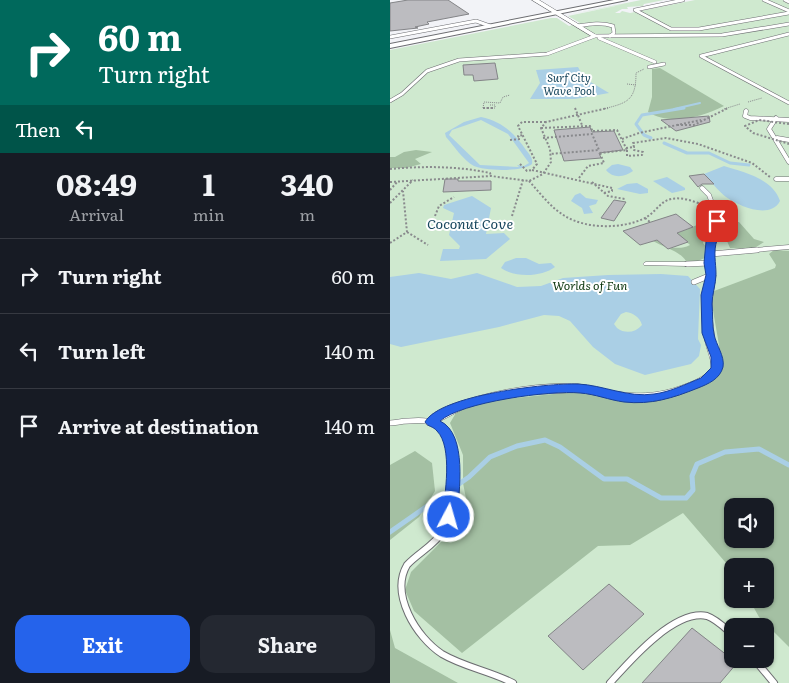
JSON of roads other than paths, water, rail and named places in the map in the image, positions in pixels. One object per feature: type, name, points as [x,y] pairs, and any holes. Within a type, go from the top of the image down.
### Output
[{"type":"street","points":[[536,0],[595,36]]},
{"type":"street","points":[[390,46],[624,0]]},
{"type":"street","points":[[646,264],[687,264]]},
{"type":"street","points":[[431,422],[442,412],[470,402],[550,389],[580,388],[640,400],[669,395],[705,381],[717,368],[706,316],[707,295],[711,275]]},
{"type":"lane","points":[[683,0],[635,10],[671,29],[699,29],[789,12]]},
{"type":"lane","points":[[764,0],[789,12]]},
{"type":"lane","points":[[785,0],[789,2]]},
{"type":"lane","points":[[390,37],[476,21],[490,26]]},
{"type":"lane","points":[[578,26],[597,23],[609,24],[613,26],[614,33],[610,36]]},
{"type":"lane","points":[[390,102],[402,94],[427,71],[459,60],[547,54],[595,36],[722,35],[789,24]]},
{"type":"lane","points":[[789,34],[701,56],[789,103]]},
{"type":"lane","points":[[595,36],[655,62]]},
{"type":"lane","points":[[649,67],[664,64]]},
{"type":"lane","points":[[746,111],[744,116],[750,118],[789,120]]},
{"type":"lane","points":[[776,118],[774,124],[768,129],[777,138],[789,140]]},
{"type":"lane","points":[[777,138],[779,151],[789,162]]},
{"type":"lane","points":[[776,179],[789,179]]},
{"type":"lane","points":[[702,188],[708,195],[711,207]]},
{"type":"lane","points":[[694,282],[711,275],[709,263],[711,242],[717,230],[717,221]]},
{"type":"lane","points":[[711,254],[789,247]]},
{"type":"lane","points":[[687,264],[709,263]]},
{"type":"lane","points":[[390,423],[431,422],[442,427],[451,442],[453,480],[450,509],[442,533],[406,566],[398,578],[399,596],[404,611],[419,631],[444,656],[513,683]]},
{"type":"lane","points":[[610,683],[665,630],[687,618],[704,616],[717,621],[724,627]]},
{"type":"lane","points":[[762,668],[774,683]]},
{"type":"water","name":"Surf City Wave Pool","points":[[578,67],[584,78],[609,93],[575,99],[530,99],[540,83],[536,70]]},
{"type":"water","points":[[481,117],[502,125],[522,144],[531,157],[532,164],[527,167],[503,170],[474,166],[459,153],[445,133],[464,122]],"holes":[[[481,120],[508,134],[529,163],[524,166],[517,165],[519,167],[480,165],[449,135],[452,130]]]},
{"type":"water","points":[[618,164],[630,167],[633,171],[626,175],[616,176],[606,170],[612,165]]},
{"type":"water","points":[[724,166],[757,177],[771,187],[780,201],[769,210],[754,210],[732,201],[720,192],[704,174]]},
{"type":"water","points":[[667,177],[685,188],[685,190],[672,193],[653,181]]},
{"type":"water","points":[[637,183],[648,189],[648,193],[640,194],[617,189],[627,184]]},
{"type":"water","points":[[580,193],[586,198],[598,200],[596,204],[589,206],[593,213],[584,214],[582,208],[571,201],[575,195]]},
{"type":"water","name":"Coconut Cove","points":[[472,196],[491,208],[486,234],[504,233],[510,239],[486,259],[440,261],[443,249],[459,249],[460,246],[449,235],[454,213],[443,208],[444,205]]},
{"type":"water","points":[[516,258],[526,258],[539,264],[551,263],[555,267],[543,273],[528,275],[521,275],[501,268],[505,262]]},
{"type":"water","points":[[419,273],[451,279],[477,273],[517,287],[541,286],[563,278],[608,275],[661,274],[688,276],[700,289],[698,339],[701,345],[699,356],[691,364],[645,375],[615,364],[593,347],[570,321],[559,316],[544,315],[499,327],[401,347],[390,344],[390,277]],"holes":[[[626,312],[634,314],[642,325],[630,332],[617,328],[614,324],[621,314]]]},
{"type":"waterway","points":[[674,109],[700,103]]},
{"type":"waterway","points":[[651,138],[644,135],[636,124],[642,115],[684,108]]},
{"type":"waterway","points":[[664,143],[687,153],[709,153],[730,163],[749,165]]},
{"type":"waterway","points":[[390,532],[469,477],[490,457],[517,446],[545,440],[560,447],[604,479],[627,479],[661,498],[686,498],[693,490],[692,476],[697,464],[725,452],[759,449],[789,465]]},
{"type":"park label","name":"Worlds of Fun","points":[[590,285]]}]
